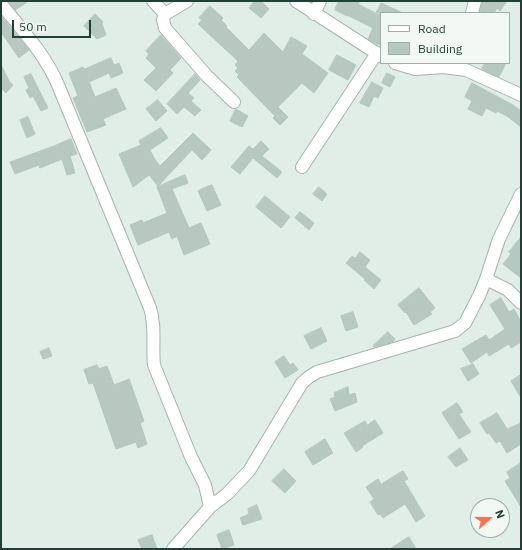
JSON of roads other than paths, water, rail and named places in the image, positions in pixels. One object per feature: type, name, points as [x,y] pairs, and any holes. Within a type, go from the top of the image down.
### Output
[{"type":"street","points":[[152,1],[165,14]]},
{"type":"street","points":[[187,1],[165,14],[163,20],[165,28],[207,76],[234,102]]},
{"type":"street","points":[[296,1],[379,55],[302,167]]},
{"type":"street","points":[[314,14],[320,1]]},
{"type":"street","points":[[472,12],[475,1]]},
{"type":"street","points":[[1,4],[43,57],[50,67],[58,85],[150,308],[154,326],[152,355],[154,365],[191,457],[206,485],[210,507]]},
{"type":"street","points":[[398,64],[415,69],[460,66],[521,94]]},
{"type":"street","points":[[174,549],[210,507],[227,494],[249,471],[302,384],[309,377],[317,372],[455,331],[465,323],[486,279],[499,239],[521,194]]},
{"type":"street","points":[[486,279],[508,290],[521,303]]}]
